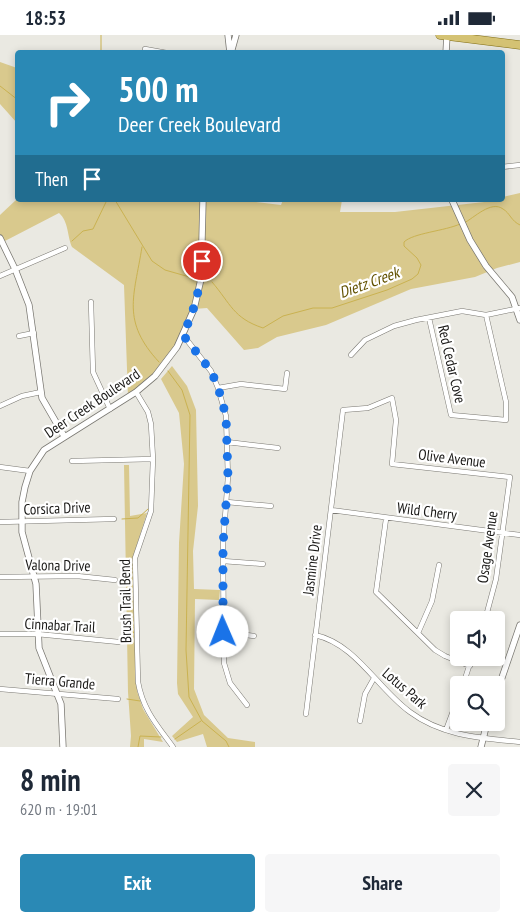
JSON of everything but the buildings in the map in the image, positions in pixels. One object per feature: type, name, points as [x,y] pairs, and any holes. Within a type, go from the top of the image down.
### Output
[{"type":"main road","points":[[445,35],[520,45]]},
{"type":"street","points":[[228,35],[230,50]]},
{"type":"street","points":[[232,50],[236,35]]},
{"type":"street","points":[[445,35],[446,50]]},
{"type":"street","points":[[505,167],[520,165]]},
{"type":"street","name":"Deer Creek Boulevard","points":[[63,747],[58,694],[42,659],[37,634],[34,576],[24,545],[21,522],[22,502],[30,471],[44,450],[136,392],[158,373],[183,335],[196,304],[201,279],[203,202]]},
{"type":"street","points":[[453,202],[469,237],[486,266],[512,297],[518,309],[520,320]]},
{"type":"street","points":[[0,238],[15,269],[28,305],[34,333],[41,392],[46,407],[64,436]]},
{"type":"street","points":[[0,275],[64,248]]},
{"type":"street","points":[[91,302],[93,372],[110,409]]},
{"type":"street","points":[[351,355],[360,344],[394,326],[462,311],[486,315],[518,309]]},
{"type":"street","name":"Red Cedar Cove","points":[[428,318],[451,415],[506,420],[506,403],[486,315]]},
{"type":"street","points":[[19,336],[34,333]]},
{"type":"street","points":[[183,335],[204,359],[218,387],[226,416],[227,502],[223,561],[223,632],[226,673],[230,683],[247,705]]},
{"type":"street","points":[[218,387],[241,384],[284,389],[288,373]]},
{"type":"street","points":[[0,406],[41,392]]},
{"type":"street","name":"Brush Trail Bend","points":[[136,392],[148,412],[152,424],[153,459],[151,511],[135,558],[138,675],[141,697],[149,716],[173,747]]},
{"type":"street","name":"Jasmine Drive","points":[[306,714],[343,410],[368,408],[392,398],[396,420],[392,464]]},
{"type":"street","points":[[227,442],[278,448]]},
{"type":"street","points":[[72,461],[153,459]]},
{"type":"street","name":"Olive Avenue","points":[[392,464],[510,477]]},
{"type":"street","points":[[0,467],[30,471]]},
{"type":"street","name":"Osage Avenue","points":[[487,611],[496,579],[510,477]]},
{"type":"street","points":[[227,502],[272,505]]},
{"type":"street","name":"Wild Cherry","points":[[331,510],[386,519],[520,535]]},
{"type":"street","name":"Corsica Drive","points":[[0,523],[114,519]]},
{"type":"street","points":[[386,519],[376,592],[418,633],[444,656],[450,658]]},
{"type":"street","points":[[223,561],[262,564]]},
{"type":"street","points":[[418,633],[432,601],[439,565]]},
{"type":"street","name":"Valona Drive","points":[[0,577],[77,576],[115,580]]},
{"type":"street","points":[[503,676],[520,625]]},
{"type":"street","points":[[223,632],[254,636]]},
{"type":"street","name":"Cinnabar Trail","points":[[0,634],[37,634],[119,642]]},
{"type":"street","name":"Lotus Park","points":[[316,635],[336,641],[409,711],[426,722],[446,730],[482,739],[519,742]]},
{"type":"street","points":[[466,676],[470,666]]},
{"type":"street","points":[[360,721],[365,693],[374,678]]},
{"type":"street","name":"Tierra Grande","points":[[0,689],[118,699]]},
{"type":"street","points":[[446,730],[450,719]]},
{"type":"street","points":[[481,747],[484,731]]},
{"type":"street","points":[[519,742],[520,736]]},
{"type":"shaded area","points":[[0,62],[15,67],[15,121],[0,104]]},
{"type":"shaded area","points":[[520,193],[520,262],[497,268],[475,277],[411,289],[326,325],[277,337],[258,348],[244,350],[207,308],[194,309],[167,361],[128,397],[124,285],[72,247],[66,225],[59,213],[3,242],[0,238],[0,215],[15,201],[256,202],[281,205],[282,202],[342,202],[340,212],[395,212],[484,202],[505,202],[505,197]]},
{"type":"shaded area","points":[[172,366],[187,386],[196,410],[198,506],[193,551],[194,589],[220,590],[219,600],[195,599],[194,689],[204,715],[228,738],[255,742],[255,747],[207,747],[203,734],[177,742],[172,736],[193,717],[178,694],[177,683],[179,543],[184,464],[179,413],[161,379]]},
{"type":"shaded area","points":[[124,465],[129,465],[130,516],[147,513],[133,557],[137,691],[143,709],[163,742],[144,739],[144,747],[130,747]]},
{"type":"waterway","points":[[101,35],[101,50]]},
{"type":"waterway","name":"Dietz Creek","points":[[0,86],[15,98]]},
{"type":"waterway","points":[[72,241],[83,231],[93,229],[106,202]]},
{"type":"waterway","name":"Dietz Creek","points":[[116,202],[152,261],[165,270],[193,278]]},
{"type":"waterway","name":"Dietz Creek","points":[[464,223],[488,208],[498,207],[520,225]]},
{"type":"waterway","name":"Dietz Creek","points":[[212,282],[239,315],[245,320],[263,328],[283,316],[313,308],[332,308],[387,290],[412,279],[418,274],[421,265],[417,258],[404,246],[404,242],[414,236],[460,224]]},
{"type":"waterway","points":[[142,247],[133,308],[139,334],[159,362]]},
{"type":"waterway","points":[[168,371],[182,390],[190,415],[186,650],[189,697],[202,721],[226,741],[229,747]]},
{"type":"waterway","points":[[122,519],[138,518],[148,509]]},
{"type":"waterway","points":[[124,581],[133,582]]},
{"type":"waterway","points":[[125,638],[134,632]]},
{"type":"waterway","points":[[127,699],[140,701]]},
{"type":"waterway","points":[[175,739],[201,721]]},
{"type":"waterway","points":[[138,747],[140,736],[161,737]]},
{"type":"route","points":[[202,261],[196,304],[183,335],[194,345],[211,371],[218,387],[226,416],[228,477],[223,545],[223,632]]}]
